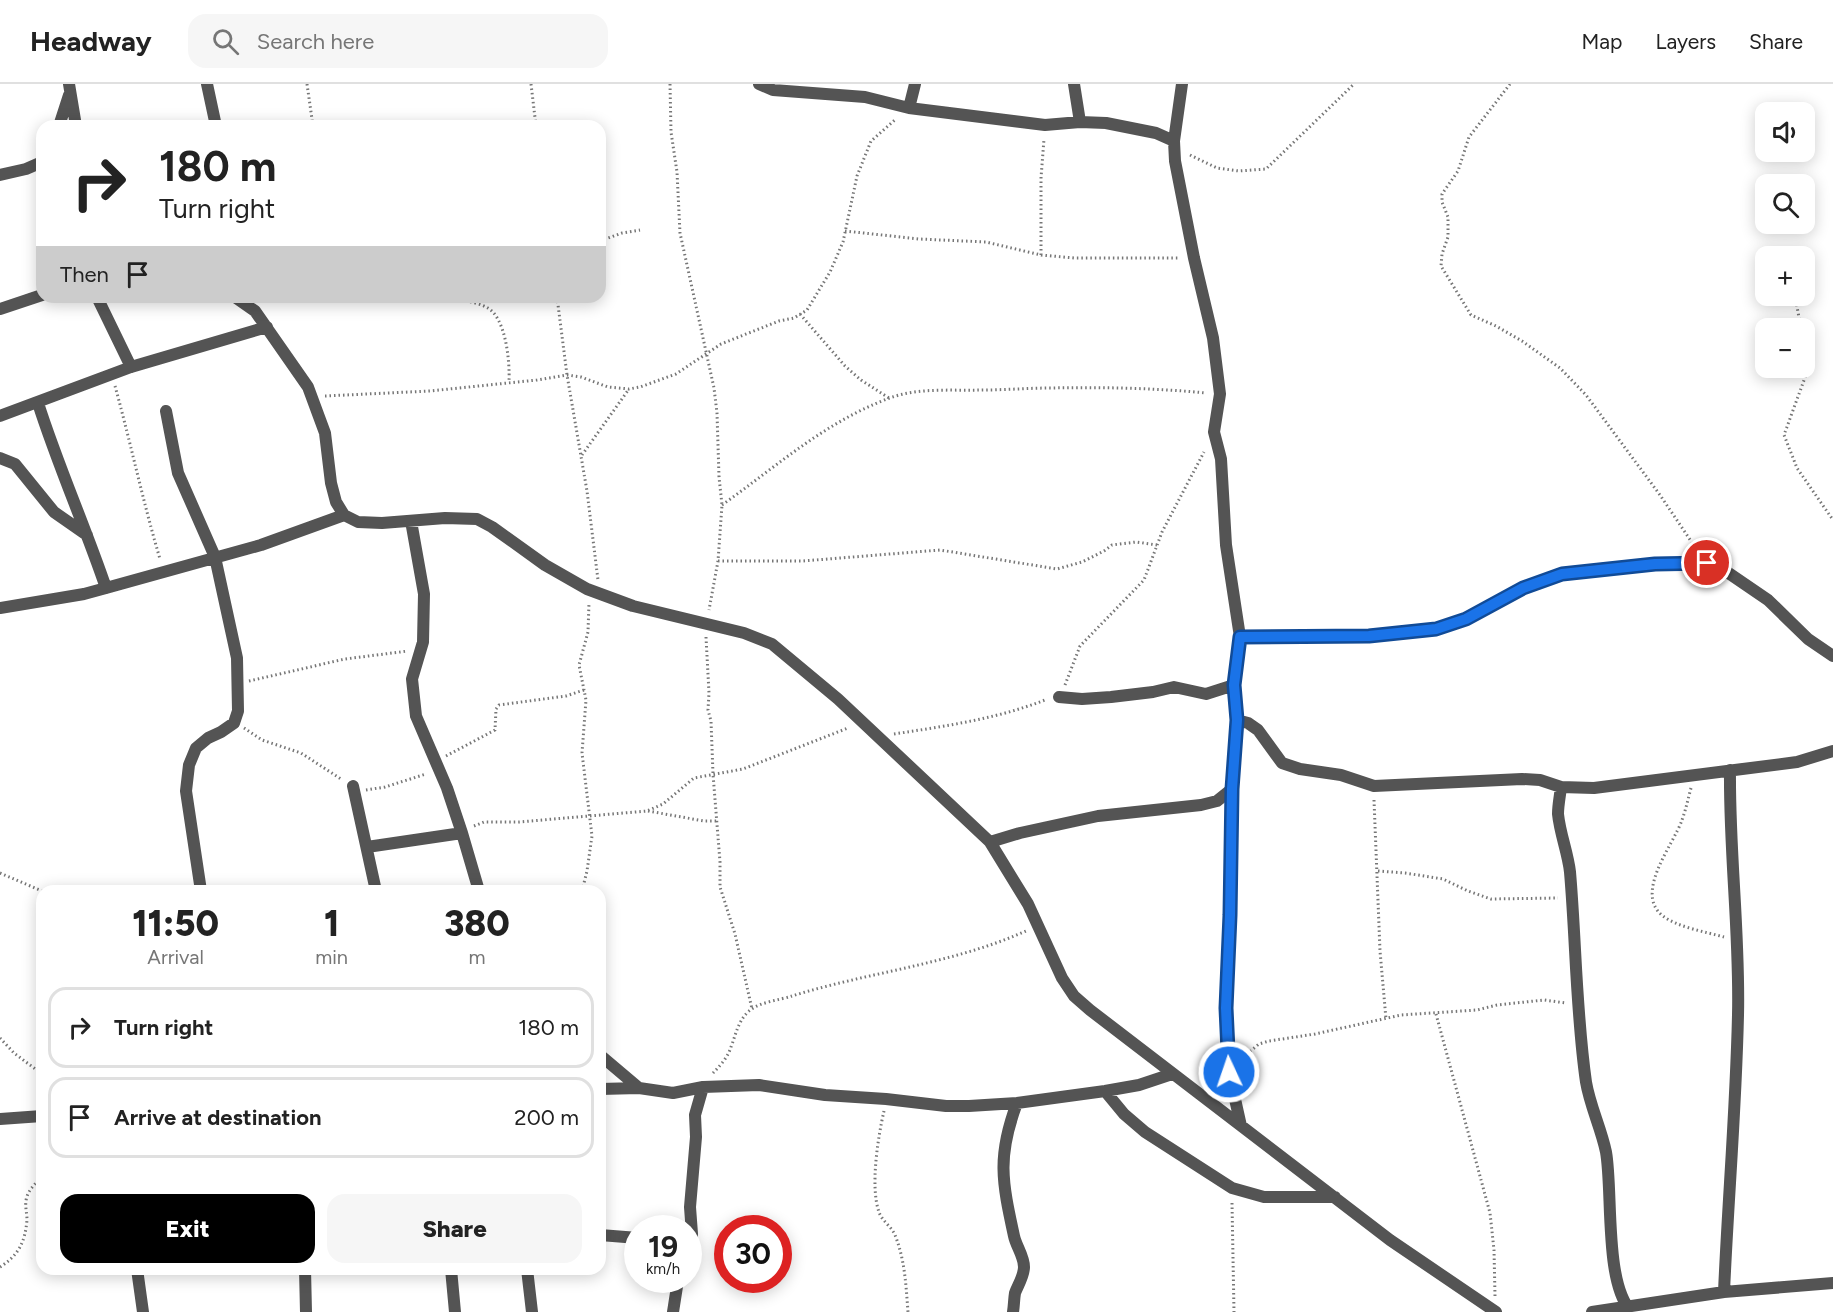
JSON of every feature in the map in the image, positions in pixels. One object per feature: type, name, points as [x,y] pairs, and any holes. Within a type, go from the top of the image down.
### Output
[{"type":"street","points":[[207,84],[215,120]]},
{"type":"street","points":[[909,108],[915,84]]},
{"type":"street","points":[[1074,84],[1080,122]]},
{"type":"street","points":[[1182,84],[1174,141],[1175,161],[1213,339],[1220,394],[1214,432],[1221,459],[1226,545],[1240,637],[1234,685],[1237,720],[1232,789],[1226,1008],[1229,1072],[1240,1126]]},
{"type":"street","points":[[761,85],[773,90],[865,97],[909,108],[1046,125],[1080,122],[1106,123],[1156,133],[1174,141]]},
{"type":"street","points":[[61,120],[70,89]]},
{"type":"street","points":[[70,89],[75,120]]},
{"type":"street","points":[[209,120],[213,111]]},
{"type":"street","points":[[0,175],[36,165]]},
{"type":"street","points":[[0,309],[36,297]]},
{"type":"street","points":[[100,303],[131,367]]},
{"type":"street","points":[[244,303],[255,311],[308,387],[325,433],[331,483],[336,502],[344,515],[358,522],[382,523],[477,519],[492,527],[544,565],[587,589],[633,606],[744,633],[772,644],[880,736],[944,801],[990,842],[1028,904],[1062,978],[1074,996],[1172,1074],[1390,1240],[1495,1311]]},
{"type":"street","points":[[0,416],[131,367],[267,327]]},
{"type":"street","points":[[39,403],[50,440],[106,588]]},
{"type":"street","points":[[166,411],[178,473],[215,557],[237,658],[238,711],[234,723],[196,748],[189,765],[186,791],[200,885]]},
{"type":"street","points":[[0,458],[15,464],[54,512],[87,535]]},
{"type":"street","points":[[0,608],[84,594],[261,544],[344,515]]},
{"type":"street","points":[[411,521],[424,594],[421,650],[412,679],[412,695],[416,716],[438,766],[462,833],[477,885]]},
{"type":"street","points":[[1240,637],[1369,636],[1436,629],[1466,619],[1523,588],[1562,574],[1655,564],[1707,563],[1727,572],[1768,600],[1808,639],[1833,656]]},
{"type":"street","points":[[1059,697],[1082,699],[1111,697],[1174,687],[1206,694],[1234,685]]},
{"type":"street","points":[[1237,720],[1248,723],[1258,730],[1282,763],[1300,769],[1341,775],[1374,786],[1522,778],[1540,780],[1561,787],[1594,788],[1797,762],[1833,751]]},
{"type":"street","points":[[1724,1292],[1738,1015],[1730,770]]},
{"type":"street","points":[[353,786],[375,885]]},
{"type":"street","points":[[1561,787],[1558,813],[1570,869],[1579,1014],[1586,1082],[1606,1154],[1611,1231],[1618,1282],[1630,1310]]},
{"type":"street","points":[[990,842],[1098,816],[1201,806],[1217,801],[1232,789]]},
{"type":"street","points":[[367,847],[462,833]]},
{"type":"street","points":[[606,1060],[639,1088]]},
{"type":"street","points":[[606,1089],[639,1088],[673,1093],[703,1087],[759,1085],[825,1095],[946,1106],[1017,1103],[1105,1091],[1172,1074]]},
{"type":"street","points":[[690,1215],[696,1137],[695,1115],[703,1087]]},
{"type":"street","points":[[1105,1091],[1124,1114],[1145,1132],[1232,1188],[1264,1197],[1335,1197]]},
{"type":"street","points":[[1013,1312],[1014,1296],[1024,1269],[1008,1210],[1003,1155],[1006,1131],[1017,1103]]},
{"type":"street","points":[[0,1119],[36,1116]]},
{"type":"street","points":[[606,1235],[624,1237]]},
{"type":"street","points":[[138,1275],[143,1312]]},
{"type":"street","points":[[305,1275],[306,1312]]},
{"type":"street","points":[[452,1275],[455,1312]]},
{"type":"street","points":[[528,1275],[532,1312]]},
{"type":"street","points":[[1592,1312],[1630,1310],[1724,1292],[1833,1283]]},
{"type":"street","points":[[673,1312],[676,1293]]},
{"type":"path","points":[[307,84],[312,120]]},
{"type":"path","points":[[531,84],[535,120]]},
{"type":"path","points":[[670,84],[671,132],[677,172],[680,233],[714,388],[719,477],[723,505],[718,561],[706,625],[720,887],[735,934],[752,1009]]},
{"type":"path","points":[[1174,141],[1192,157],[1217,168],[1239,171],[1266,169],[1354,84]]},
{"type":"path","points":[[1510,84],[1469,137],[1458,171],[1442,194],[1442,202],[1448,217],[1448,237],[1442,254],[1441,266],[1471,315],[1496,326],[1560,368],[1586,395],[1707,563]]},
{"type":"path","points":[[312,396],[430,391],[567,375],[581,377],[608,387],[628,389],[676,374],[721,344],[807,310],[830,273],[845,231],[857,176],[871,141],[909,108]]},
{"type":"path","points":[[1041,255],[1041,178],[1046,125]]},
{"type":"path","points":[[606,239],[640,230]]},
{"type":"path","points":[[845,231],[920,239],[986,242],[1041,255],[1074,258],[1194,258]]},
{"type":"path","points":[[475,303],[489,308],[496,316],[507,345],[509,383]]},
{"type":"path","points":[[557,303],[582,455],[600,594]]},
{"type":"path","points":[[800,314],[845,366],[861,380],[889,398]]},
{"type":"path","points":[[112,375],[134,454],[147,517],[165,572]]},
{"type":"path","points":[[1805,378],[1784,435],[1797,468],[1833,520]]},
{"type":"path","points":[[723,505],[805,442],[833,425],[889,398],[916,392],[1051,387],[1168,389],[1220,394]]},
{"type":"path","points":[[582,455],[628,389]]},
{"type":"path","points":[[880,736],[964,723],[1016,711],[1059,697],[1080,646],[1144,580],[1157,545],[1214,432]]},
{"type":"path","points":[[718,561],[803,561],[940,550],[1057,569],[1082,562],[1112,545],[1136,542],[1157,545]]},
{"type":"path","points":[[584,885],[592,836],[582,753],[586,700],[579,665],[588,632],[587,589]]},
{"type":"path","points":[[237,683],[345,660],[421,650]]},
{"type":"path","points":[[234,723],[262,740],[300,753],[320,767],[364,790],[385,788],[438,766],[468,743],[495,730],[496,710],[499,705],[561,697],[584,690]]},
{"type":"path","points":[[647,811],[663,804],[694,778],[743,770],[864,722]]},
{"type":"path","points":[[1695,776],[1682,820],[1660,863],[1654,881],[1653,901],[1661,915],[1673,922],[1737,942]]},
{"type":"path","points":[[1374,786],[1380,951],[1386,1019]]},
{"type":"path","points":[[462,833],[484,822],[519,822],[647,811],[697,820],[717,821]]},
{"type":"path","points":[[1378,871],[1443,879],[1491,899],[1572,899]]},
{"type":"path","points":[[0,873],[36,888]]},
{"type":"path","points":[[703,1087],[707,1078],[720,1067],[731,1048],[739,1025],[752,1009],[821,987],[966,953],[1000,943],[1039,926]]},
{"type":"path","points":[[1229,1072],[1248,1051],[1259,1044],[1401,1015],[1477,1010],[1497,1005],[1545,1000],[1566,1002],[1579,1014]]},
{"type":"path","points":[[1436,1013],[1490,1213],[1496,1287],[1495,1311]]},
{"type":"path","points":[[0,1038],[14,1053],[36,1070]]},
{"type":"path","points":[[886,1099],[877,1142],[877,1196],[879,1212],[895,1237],[905,1270],[908,1312]]},
{"type":"path","points":[[0,1268],[18,1253],[25,1235],[26,1200],[36,1184]]},
{"type":"path","points":[[1232,1188],[1234,1312]]},
{"type":"route","points":[[1229,1072],[1226,1008],[1232,789],[1237,720],[1234,685],[1240,637],[1369,636],[1436,629],[1466,619],[1523,588],[1562,574],[1655,564],[1707,563]]}]
